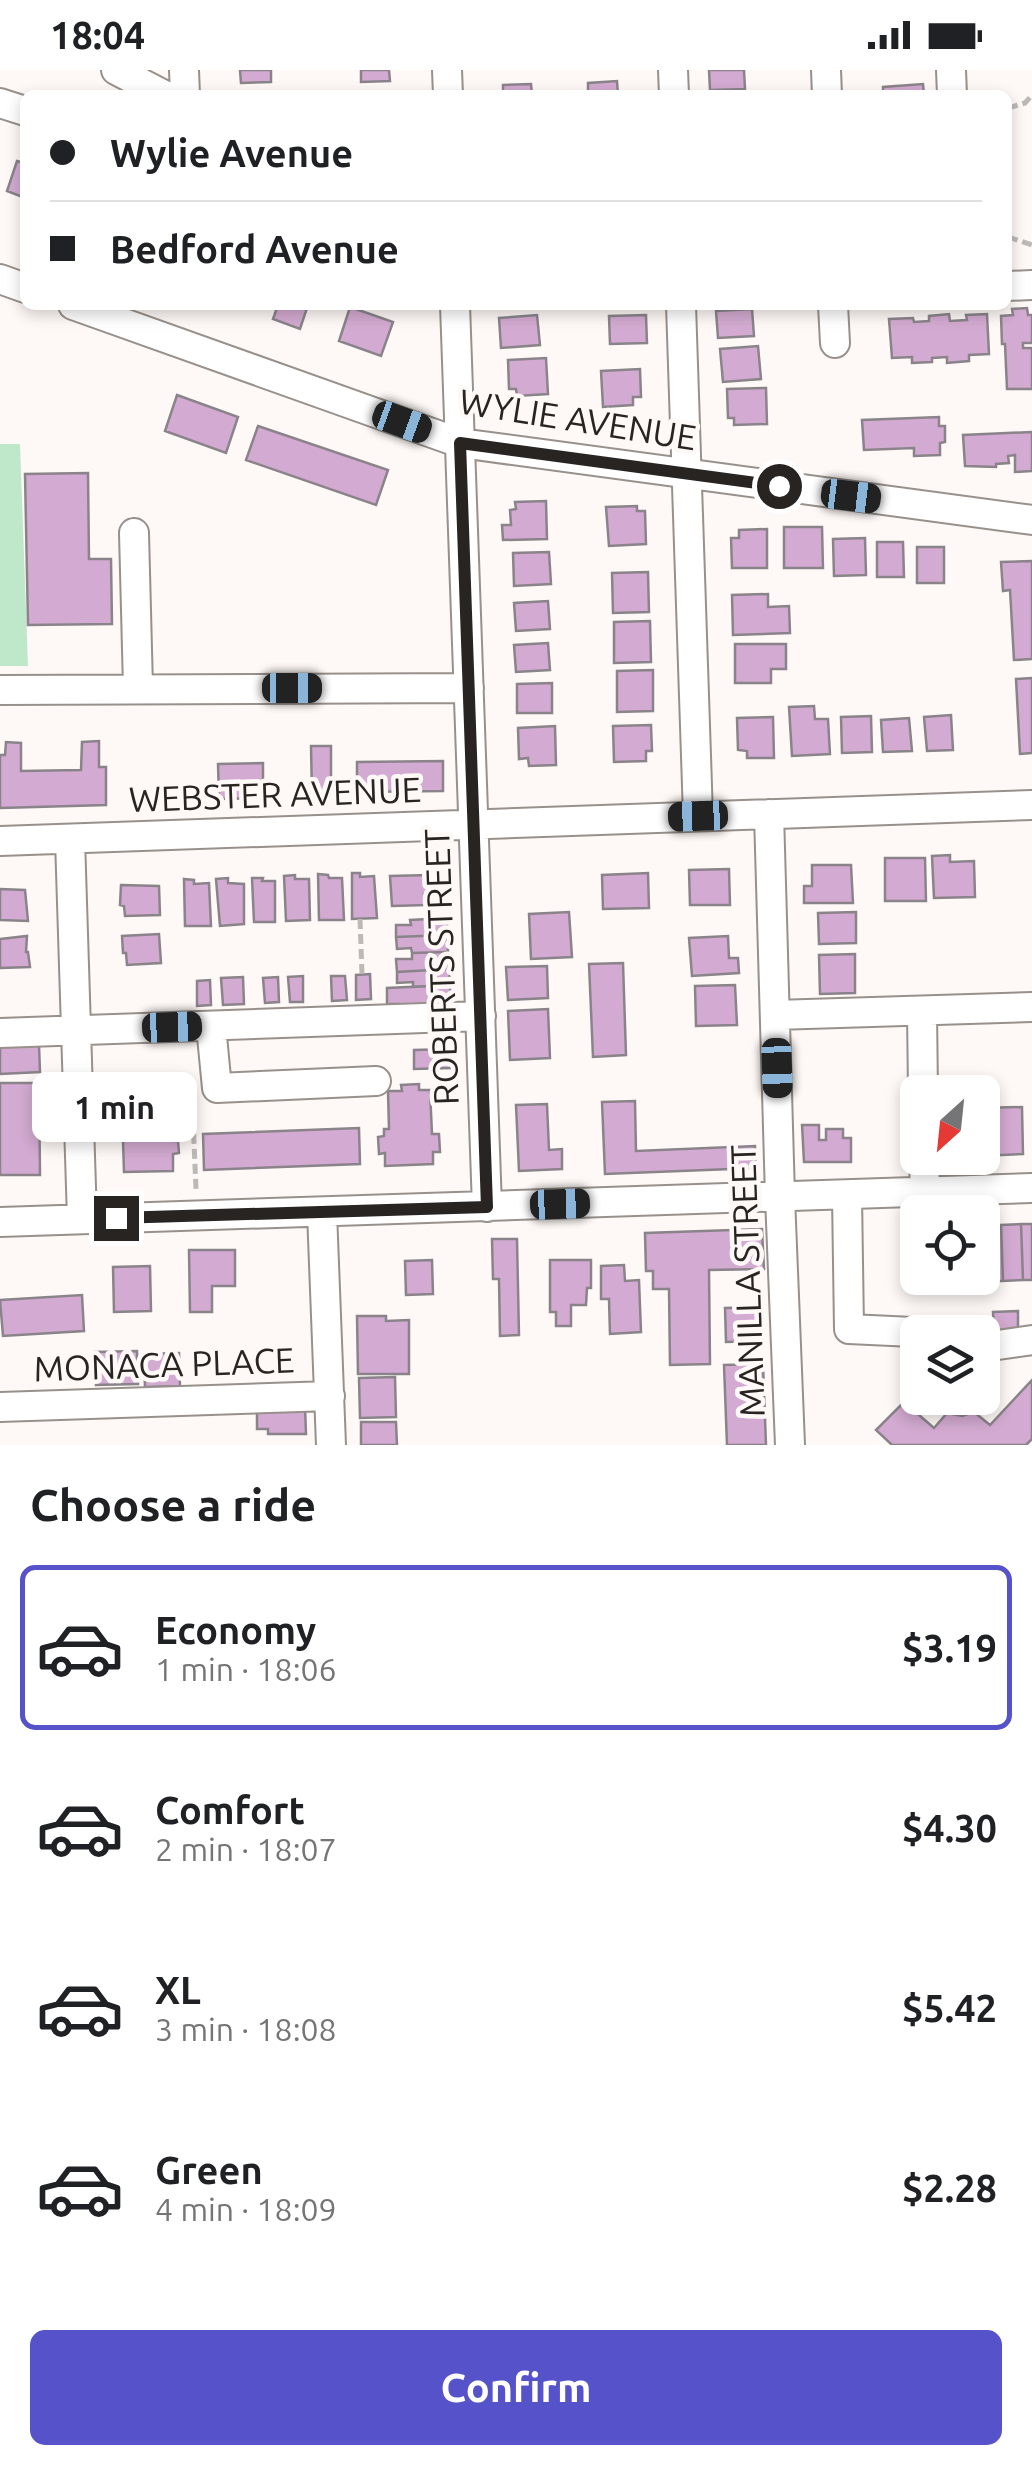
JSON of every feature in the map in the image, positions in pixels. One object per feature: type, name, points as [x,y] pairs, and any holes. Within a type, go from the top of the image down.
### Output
[{"type":"street","points":[[116,70],[154,90]]},
{"type":"street","name":"WYLIE AVENUE","points":[[87,310],[460,443],[1032,520]]},
{"type":"street","name":"ROBERTS STREET","points":[[456,310],[487,1207]]},
{"type":"street","points":[[681,310],[698,816]]},
{"type":"street","points":[[833,310],[835,343]]},
{"type":"street","points":[[134,533],[138,688]]},
{"type":"street","points":[[0,690],[469,688]]},
{"type":"street","name":"WEBSTER AVENUE","points":[[0,841],[1032,804]]},
{"type":"street","name":"MANILLA STREET","points":[[769,814],[790,1445]]},
{"type":"street","points":[[70,839],[82,1219]]},
{"type":"street","points":[[775,1015],[1032,1007]]},
{"type":"street","points":[[922,1010],[923,1075]]},
{"type":"street","points":[[0,1033],[481,1016]]},
{"type":"street","points":[[211,1026],[217,1088],[376,1081]]},
{"type":"street","points":[[924,1175],[925,1192]]},
{"type":"street","points":[[0,1222],[1032,1188]]},
{"type":"street","points":[[847,1194],[849,1329],[900,1331]]},
{"type":"street","points":[[322,1212],[332,1445]]},
{"type":"street","points":[[1000,1345],[1032,1340]]},
{"type":"street","name":"MONACA PLACE","points":[[0,1407],[330,1396]]},
{"type":"path","points":[[360,920],[362,974]]},
{"type":"path","points":[[193,1119],[196,1190]]},
{"type":"green space","points":[[0,444],[20,444],[28,666],[0,666]]},
{"type":"building","points":[[240,70],[271,70],[271,82],[241,83]]},
{"type":"building","points":[[361,70],[389,70],[390,81],[361,82]]},
{"type":"building","points":[[709,70],[744,70],[745,89],[710,90]]},
{"type":"building","points":[[617,81],[618,90],[588,90],[588,83]]},
{"type":"building","points":[[531,84],[532,90],[503,90],[503,85]]},
{"type":"building","points":[[923,84],[924,90],[883,90]]},
{"type":"building","points":[[17,161],[20,162],[20,196],[7,191]]},
{"type":"building","points":[[1027,308],[1028,315],[1032,315],[1032,343],[1023,343],[1023,348],[1032,348],[1032,389],[1007,389],[1001,316],[1013,315],[1012,309]]},
{"type":"building","points":[[276,310],[306,310],[300,329],[273,319]]},
{"type":"building","points":[[349,310],[393,322],[381,356],[339,341]]},
{"type":"building","points":[[752,310],[754,336],[718,338],[716,311]]},
{"type":"building","points":[[949,314],[950,321],[987,314],[989,354],[969,355],[969,361],[947,363],[947,357],[912,363],[912,357],[892,358],[889,319],[929,321],[929,316]]},
{"type":"building","points":[[537,315],[540,345],[501,348],[499,318]]},
{"type":"building","points":[[646,315],[647,343],[610,344],[609,316]]},
{"type":"building","points":[[758,346],[761,379],[723,382],[720,349]]},
{"type":"building","points":[[546,358],[548,394],[517,396],[516,389],[509,389],[508,360]]},
{"type":"building","points":[[640,369],[641,397],[633,397],[633,405],[603,407],[601,371]]},
{"type":"building","points":[[766,388],[767,424],[734,425],[734,418],[728,418],[727,389]]},
{"type":"building","points":[[177,395],[238,417],[226,453],[165,431]]},
{"type":"building","points":[[939,417],[939,426],[945,426],[940,455],[914,456],[914,448],[864,450],[862,420]]},
{"type":"building","points":[[258,426],[388,470],[376,505],[246,460]]},
{"type":"building","points":[[1032,432],[1032,471],[1015,472],[1015,455],[1008,456],[1009,463],[996,467],[965,466],[963,435]]},
{"type":"building","points":[[88,473],[89,559],[111,559],[112,624],[28,625],[25,474]]},
{"type":"building","points":[[546,501],[547,539],[503,540],[502,525],[511,525],[510,510],[516,509],[515,502]]},
{"type":"building","points":[[637,506],[637,511],[645,511],[646,544],[609,546],[606,507]]},
{"type":"building","points":[[784,527],[822,527],[823,568],[784,568]]},
{"type":"building","points":[[767,529],[767,568],[732,568],[731,538],[739,538],[739,530]]},
{"type":"building","points":[[865,538],[866,575],[834,576],[833,539]]},
{"type":"building","points":[[877,542],[903,542],[904,577],[877,577]]},
{"type":"building","points":[[917,547],[944,547],[944,583],[917,583]]},
{"type":"building","points":[[549,552],[551,584],[514,586],[513,553]]},
{"type":"building","points":[[1032,561],[1032,659],[1014,660],[1010,590],[1003,591],[1001,562]]},
{"type":"building","points":[[648,572],[649,612],[613,613],[612,573]]},
{"type":"building","points":[[768,594],[768,607],[789,606],[790,633],[733,635],[732,595]]},
{"type":"building","points":[[548,601],[550,629],[516,631],[514,603]]},
{"type":"building","points":[[650,621],[651,662],[614,663],[614,622]]},
{"type":"building","points":[[548,643],[550,670],[516,672],[514,645]]},
{"type":"building","points":[[735,644],[786,644],[786,669],[771,669],[771,683],[735,683]]},
{"type":"building","points":[[653,670],[653,711],[617,712],[617,671]]},
{"type":"building","points":[[1032,678],[1032,753],[1020,754],[1016,679]]},
{"type":"building","points":[[552,683],[552,713],[517,713],[517,684]]},
{"type":"building","points":[[814,706],[815,719],[828,719],[830,754],[792,756],[789,707]]},
{"type":"building","points":[[951,715],[953,750],[927,751],[924,717]]},
{"type":"building","points":[[871,716],[872,752],[842,753],[841,717]]},
{"type":"building","points":[[773,717],[774,758],[747,758],[747,751],[738,750],[737,718]]},
{"type":"building","points":[[909,718],[912,751],[883,752],[881,720]]},
{"type":"building","points":[[651,725],[652,751],[646,751],[646,761],[614,762],[613,726]]},
{"type":"building","points":[[555,726],[556,765],[529,766],[528,758],[519,759],[518,728]]},
{"type":"building","points":[[99,741],[99,767],[106,767],[106,805],[0,808],[0,755],[5,755],[6,742],[21,743],[21,771],[81,770],[82,742]]},
{"type":"building","points":[[311,746],[331,746],[331,795],[312,796]]},
{"type":"building","points":[[443,761],[443,791],[357,792],[357,762]]},
{"type":"building","points":[[263,763],[263,798],[219,799],[218,764]]},
{"type":"building","points":[[950,855],[950,862],[974,861],[975,897],[934,898],[932,856]]},
{"type":"building","points":[[885,858],[925,858],[926,901],[885,901]]},
{"type":"building","points":[[812,865],[851,865],[853,903],[804,903],[804,886],[812,886]]},
{"type":"building","points":[[729,869],[730,905],[690,905],[689,870]]},
{"type":"building","points":[[352,873],[374,876],[377,918],[352,919]]},
{"type":"building","points":[[648,873],[649,908],[603,909],[602,875]]},
{"type":"building","points":[[318,874],[342,878],[344,920],[319,920]]},
{"type":"building","points":[[295,875],[295,879],[309,879],[310,920],[286,921],[284,876]]},
{"type":"building","points":[[429,875],[429,894],[424,894],[426,905],[392,906],[390,876]]},
{"type":"building","points":[[228,878],[228,883],[244,884],[244,924],[220,926],[216,879]]},
{"type":"building","points":[[252,878],[275,881],[275,922],[254,922]]},
{"type":"building","points":[[184,879],[194,880],[194,884],[209,883],[211,926],[185,926]]},
{"type":"building","points":[[121,885],[159,886],[160,915],[125,916],[124,906],[120,905]]},
{"type":"building","points":[[0,889],[25,890],[28,921],[0,920]]},
{"type":"building","points":[[569,912],[572,957],[531,959],[529,914]]},
{"type":"building","points":[[856,912],[856,943],[819,944],[818,913]]},
{"type":"building","points":[[447,918],[447,935],[396,937],[396,925],[411,925],[410,920]]},
{"type":"building","points":[[159,934],[161,963],[127,965],[122,936]]},
{"type":"building","points":[[447,935],[448,952],[412,953],[411,948],[397,949],[396,937]]},
{"type":"building","points":[[27,936],[30,967],[0,968],[0,939]]},
{"type":"building","points":[[728,936],[729,958],[738,958],[739,973],[692,976],[689,938]]},
{"type":"building","points":[[448,952],[449,969],[397,972],[396,959],[412,959],[412,953]]},
{"type":"building","points":[[855,954],[855,993],[820,994],[819,955]]},
{"type":"building","points":[[623,963],[626,1055],[593,1057],[589,964]]},
{"type":"building","points":[[547,966],[548,998],[508,1000],[506,967]]},
{"type":"building","points":[[449,969],[450,985],[413,987],[413,982],[397,983],[397,972]]},
{"type":"building","points":[[370,974],[371,999],[356,1000],[356,975]]},
{"type":"building","points":[[303,976],[303,1002],[290,1002],[288,977]]},
{"type":"building","points":[[331,976],[345,976],[347,1000],[332,1001]]},
{"type":"building","points":[[243,977],[244,1004],[223,1005],[221,978]]},
{"type":"building","points":[[278,977],[279,1002],[265,1003],[263,978]]},
{"type":"building","points":[[210,980],[211,1005],[197,1006],[197,981]]},
{"type":"building","points":[[450,985],[451,1004],[387,1004],[387,988]]},
{"type":"building","points":[[735,985],[737,1025],[696,1026],[695,986]]},
{"type":"building","points":[[548,1009],[550,1058],[510,1060],[508,1011]]},
{"type":"building","points":[[39,1045],[40,1072],[0,1074],[0,1046]]},
{"type":"building","points":[[451,1049],[451,1068],[414,1069],[414,1050]]},
{"type":"building","points":[[169,1077],[169,1095],[177,1095],[177,1108],[172,1108],[173,1141],[178,1141],[179,1153],[173,1154],[173,1171],[124,1172],[121,1079]]},
{"type":"building","points":[[0,1083],[39,1083],[40,1175],[0,1175]]},
{"type":"building","points":[[419,1084],[419,1090],[430,1090],[432,1134],[439,1134],[440,1152],[433,1152],[433,1164],[385,1166],[385,1153],[379,1154],[378,1137],[389,1129],[388,1091],[402,1091],[401,1085]]},
{"type":"building","points":[[635,1101],[636,1151],[755,1146],[756,1168],[605,1174],[602,1102]]},
{"type":"building","points":[[547,1104],[549,1150],[562,1149],[562,1169],[519,1171],[516,1105]]},
{"type":"building","points":[[1022,1107],[1023,1154],[1000,1155],[1000,1108]]},
{"type":"building","points":[[802,1125],[819,1125],[819,1140],[826,1140],[826,1129],[843,1129],[843,1138],[851,1138],[851,1162],[804,1162]]},
{"type":"building","points":[[359,1128],[360,1164],[204,1170],[203,1134]]},
{"type":"building","points":[[1021,1224],[1032,1224],[1032,1280],[1023,1280]]},
{"type":"building","points":[[1021,1224],[1023,1280],[1003,1281],[1001,1225]]},
{"type":"building","points":[[1001,1225],[1003,1281],[1000,1281]]},
{"type":"building","points":[[762,1229],[764,1269],[709,1270],[710,1364],[670,1365],[669,1289],[653,1289],[653,1271],[646,1271],[645,1233]]},
{"type":"building","points":[[492,1239],[517,1239],[519,1335],[500,1336],[499,1279],[493,1279]]},
{"type":"building","points":[[189,1250],[235,1250],[235,1286],[212,1286],[212,1312],[190,1312]]},
{"type":"building","points":[[432,1260],[433,1294],[406,1295],[405,1261]]},
{"type":"building","points":[[550,1260],[591,1260],[591,1288],[587,1288],[586,1305],[571,1305],[571,1326],[556,1326],[556,1312],[550,1312]]},
{"type":"building","points":[[624,1265],[625,1281],[639,1280],[641,1332],[610,1334],[609,1299],[601,1299],[601,1266]]},
{"type":"building","points":[[150,1266],[151,1311],[114,1312],[113,1267]]},
{"type":"building","points":[[82,1295],[84,1331],[3,1336],[0,1300]]},
{"type":"building","points":[[761,1307],[762,1341],[726,1342],[725,1308]]},
{"type":"building","points":[[1018,1311],[1018,1333],[1000,1332],[1000,1315],[993,1312]]},
{"type":"building","points":[[357,1316],[409,1320],[409,1374],[358,1374]]},
{"type":"building","points":[[137,1351],[138,1384],[96,1385],[95,1352]]},
{"type":"building","points":[[179,1353],[180,1386],[145,1387],[144,1354]]},
{"type":"building","points":[[763,1364],[766,1445],[727,1445],[724,1365]]},
{"type":"building","points":[[395,1377],[396,1417],[360,1418],[359,1378]]},
{"type":"building","points":[[1032,1380],[1032,1439],[1026,1445],[892,1445],[876,1430],[900,1406],[900,1415],[919,1415],[934,1428],[945,1415],[978,1415],[990,1425]]},
{"type":"building","points":[[257,1407],[305,1407],[306,1434],[268,1434],[268,1429],[257,1429]]},
{"type":"building","points":[[361,1422],[396,1422],[397,1445],[361,1445]]},
{"type":"route","points":[[116,1218],[487,1207],[460,443],[779,486]]}]
